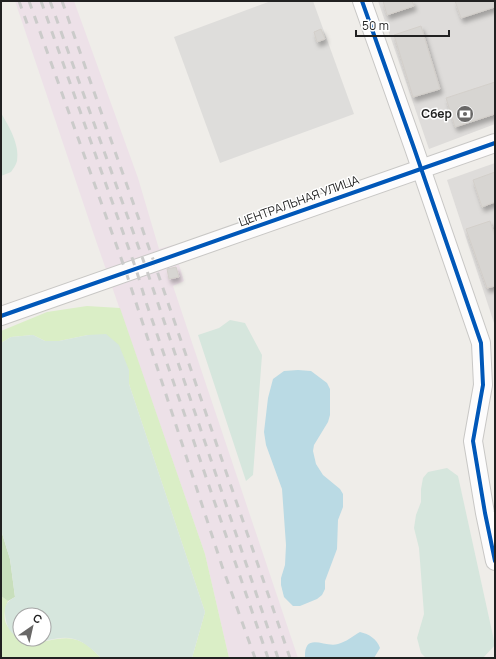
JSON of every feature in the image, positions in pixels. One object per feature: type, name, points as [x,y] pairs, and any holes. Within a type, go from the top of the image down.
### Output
[{"type":"street","points":[[362,1],[481,343],[489,384],[473,441],[495,562]]},
{"type":"street","name":"ЦЕНТРАЛЬНАЯ УЛИЦА","points":[[1,316],[495,143]]},
{"type":"shaded area","points":[[15,1],[74,1],[138,178],[159,249],[173,245],[184,281],[173,286],[298,658],[229,658],[205,554],[94,235]]},
{"type":"shaded area","points":[[271,1],[313,1],[354,114],[220,163],[174,37]]},
{"type":"shaded area","points":[[378,1],[495,1],[495,124],[429,149]]},
{"type":"shaded area","points":[[1,113],[13,136],[18,155],[17,162],[11,172],[1,176]]},
{"type":"shaded area","points":[[495,163],[495,326],[447,180]]},
{"type":"shaded area","points":[[230,320],[245,323],[262,355],[253,475],[246,481],[198,335],[219,328]]},
{"type":"shaded area","points":[[106,334],[119,345],[129,370],[129,384],[205,612],[192,658],[101,658],[92,649],[78,640],[67,638],[52,639],[52,607],[12,607],[12,633],[7,624],[5,608],[8,602],[15,597],[10,559],[1,530],[1,343],[11,337],[33,335],[45,341],[59,341],[88,335]]},
{"type":"shaded area","points":[[447,468],[458,476],[495,645],[483,658],[426,658],[421,653],[417,638],[424,614],[419,548],[414,528],[416,515],[421,502],[423,478],[428,472]]},
{"type":"green space","points":[[87,306],[120,308],[205,554],[229,658],[192,658],[205,612],[129,384],[129,370],[88,335],[59,341],[45,341],[33,335],[11,337],[1,343],[1,331],[47,312]]},
{"type":"green space","points":[[1,530],[10,559],[15,597],[8,601],[1,596]]},
{"type":"green space","points":[[1,596],[8,601],[5,619],[7,626],[12,631],[12,647],[52,647],[52,640],[67,638],[77,640],[85,644],[101,658],[1,658]]},
{"type":"water","points":[[284,371],[311,371],[327,383],[330,389],[330,415],[328,422],[314,445],[313,451],[316,464],[323,475],[340,489],[343,494],[343,507],[338,520],[337,549],[325,581],[325,589],[322,595],[317,599],[300,606],[293,606],[284,597],[281,585],[281,578],[285,565],[286,545],[282,489],[266,445],[264,432],[268,398],[273,379]]},
{"type":"water","points":[[360,632],[372,637],[379,645],[380,648],[374,658],[305,658],[308,645],[311,643],[338,644]]},
{"type":"building","points":[[383,1],[412,1],[414,6],[387,15]]},
{"type":"building","points":[[455,1],[495,1],[495,7],[461,18]]},
{"type":"building","points":[[421,26],[440,89],[413,97],[394,35]]},
{"type":"building","points":[[321,29],[325,39],[317,42],[314,32]]},
{"type":"building","points":[[495,82],[495,114],[455,127],[446,98]]},
{"type":"building","points":[[495,172],[495,202],[482,207],[473,180]]},
{"type":"building","points":[[490,221],[495,237],[495,286],[487,288],[466,229]]},
{"type":"building","points":[[176,267],[179,277],[169,279],[167,269]]},
{"type":"railway","points":[[19,1],[29,29]]},
{"type":"railway","points":[[29,1],[126,272],[222,566],[255,658]]},
{"type":"railway","points":[[41,1],[136,269],[268,658]]},
{"type":"railway","points":[[50,1],[145,265],[278,658]]},
{"type":"railway","points":[[62,1],[154,262],[290,658]]},
{"type":"cycle path","points":[[362,1],[481,343],[483,385],[473,441],[495,561]]},
{"type":"cycle path","points":[[1,316],[495,143]]},
{"type":"place","name":"Сбер","points":[[465,114]]}]
